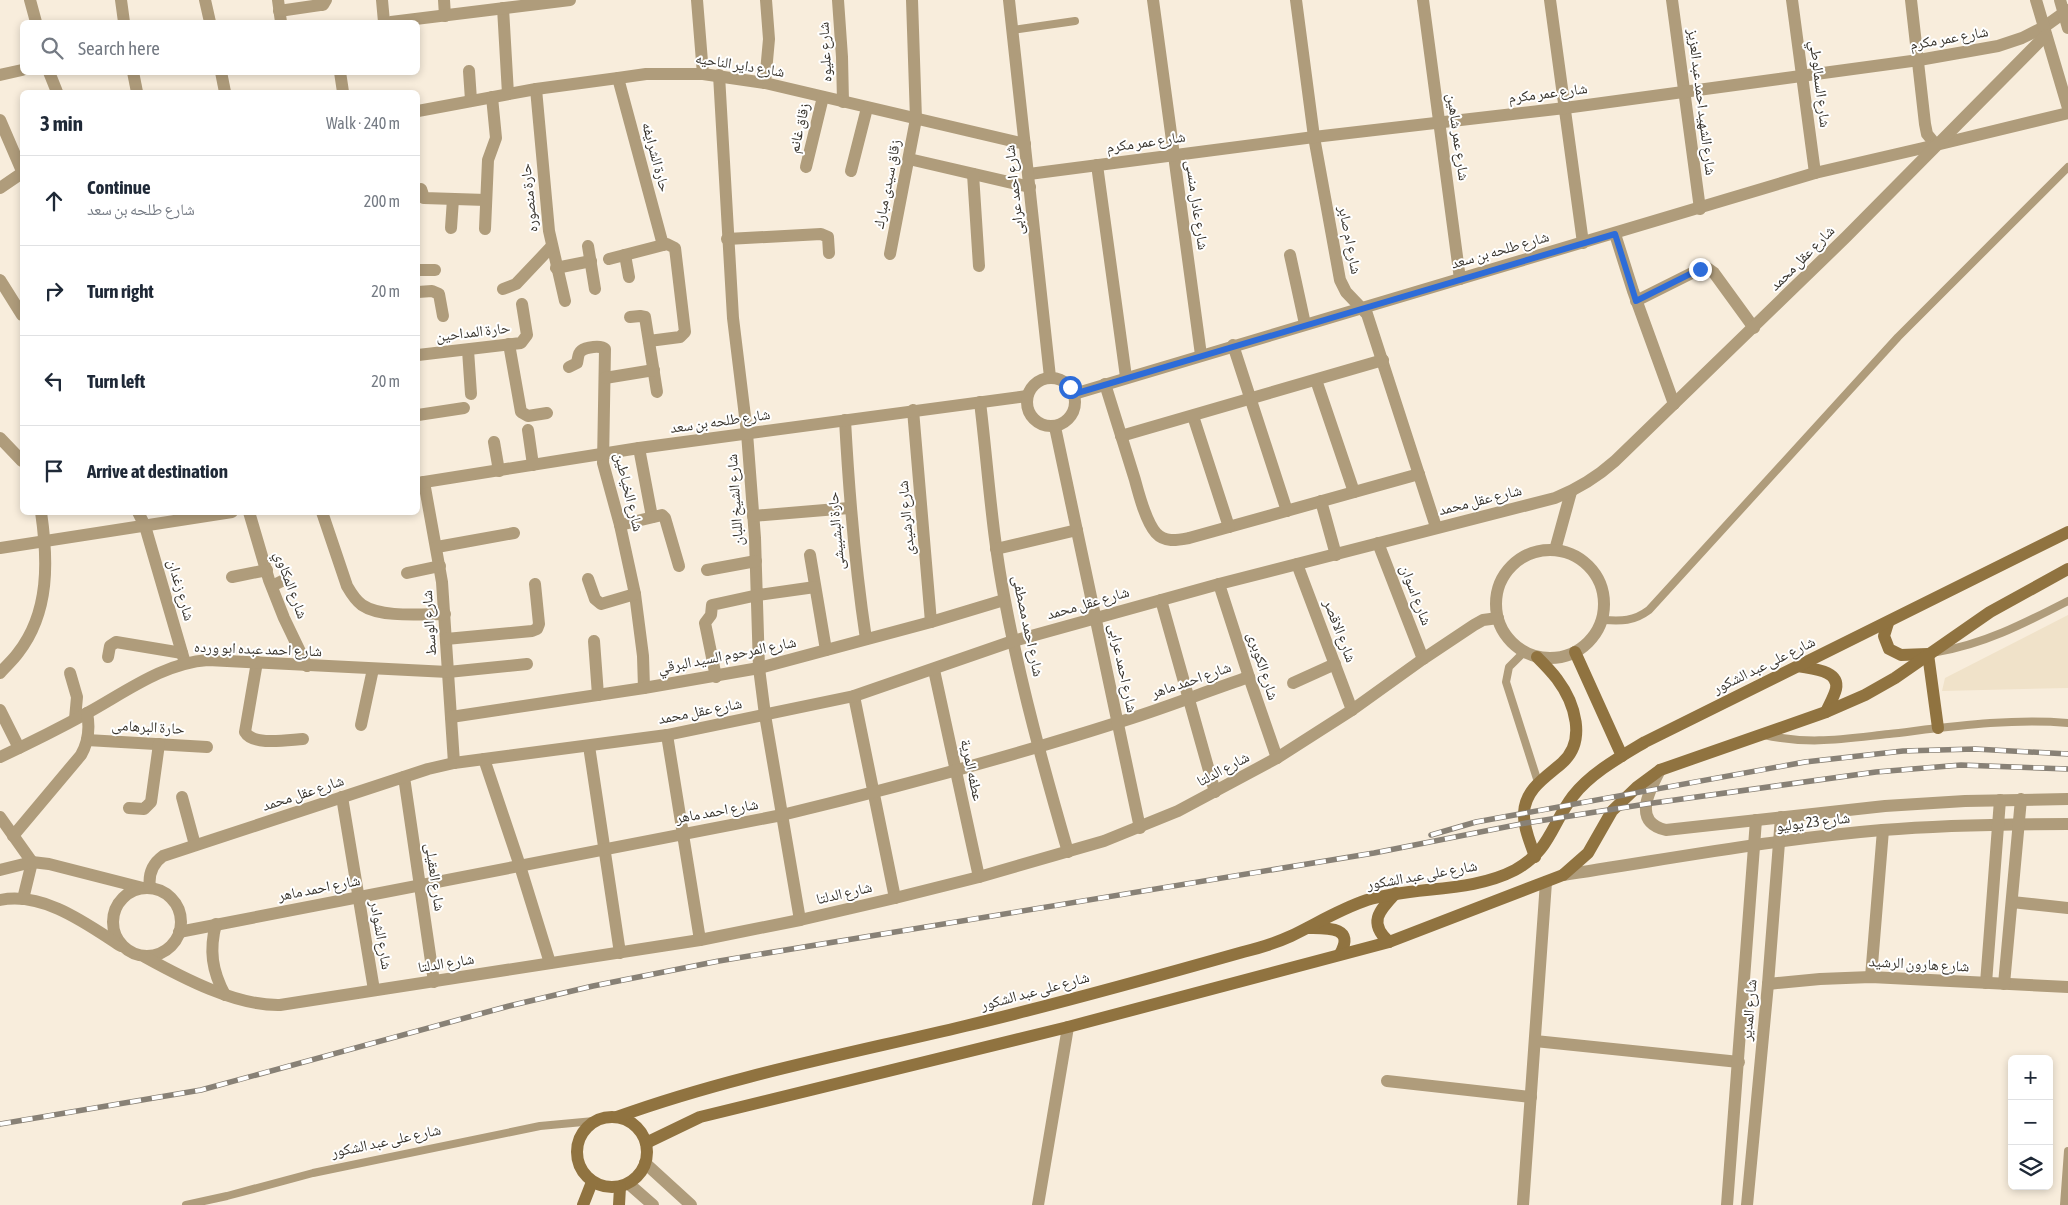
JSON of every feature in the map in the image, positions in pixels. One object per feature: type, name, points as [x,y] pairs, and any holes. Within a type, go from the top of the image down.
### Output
[{"type":"main road","name":"شارع على عبد الشكور","points":[[617,1117],[725,1082],[968,1026],[1244,952],[1283,939],[1349,907],[1396,893],[1472,883],[1499,877],[1535,858],[1573,797],[1585,783],[1645,742],[2068,532]]},
{"type":"main road","points":[[646,1143],[700,1117],[1068,1027],[1388,942],[1546,882],[1563,875],[1588,853],[1612,811],[1637,787],[1660,770],[1826,712],[1865,695],[1895,678],[1990,612],[2068,569]]},
{"type":"main road","points":[[1888,623],[1884,636],[1889,649],[1901,655],[1928,654]]},
{"type":"main road","points":[[1575,652],[1622,756]]},
{"type":"main road","points":[[1928,654],[1938,728]]},
{"type":"main road","points":[[1535,858],[1524,813],[1531,792],[1538,782],[1564,761],[1572,751],[1577,736],[1576,721],[1563,689],[1557,679],[1537,657]]},
{"type":"main road","points":[[1798,666],[1826,672],[1833,678],[1836,688],[1826,712]]},
{"type":"main road","points":[[1388,942],[1382,936],[1377,918],[1380,909],[1396,893]]},
{"type":"main road","points":[[1305,928],[1332,928],[1340,931],[1344,938],[1344,947],[1340,954]]},
{"type":"main road","points":[[607,1117],[617,1117],[636,1126],[646,1143],[647,1153],[642,1171],[624,1185],[610,1188],[592,1182],[579,1166],[577,1146],[580,1136],[594,1121],[607,1117]]},
{"type":"main road","points":[[582,1205],[592,1182]]},
{"type":"main road","points":[[618,1205],[624,1185]]},
{"type":"street","points":[[30,0],[35,20]]},
{"type":"street","points":[[121,0],[124,20]]},
{"type":"street","points":[[205,0],[210,20]]},
{"type":"street","points":[[279,11],[320,5],[326,0]]},
{"type":"street","points":[[382,0],[384,20]]},
{"type":"street","points":[[444,0],[445,16]]},
{"type":"street","points":[[409,20],[570,0]]},
{"type":"street","points":[[697,0],[703,74]]},
{"type":"street","points":[[765,83],[768,39],[766,0]]},
{"type":"street","name":"شارع عليوه","points":[[838,0],[843,102]]},
{"type":"street","name":"زقاق سيدى مبارك","points":[[890,254],[916,119],[912,0]]},
{"type":"street","name":"شارع احمد عرابى","points":[[1009,0],[1050,377]]},
{"type":"street","name":"شارع عادل منسى","points":[[1153,0],[1201,355]]},
{"type":"street","name":"شارع ام صابر","points":[[1296,0],[1314,137],[1340,280],[1346,292],[1367,314],[1436,528]]},
{"type":"street","name":"شارع عمر شاهين","points":[[1423,0],[1460,279]]},
{"type":"street","points":[[1550,0],[1583,243]]},
{"type":"street","name":"شارع الشهيد احمد عبد العزيز","points":[[1672,0],[1700,209]]},
{"type":"street","name":"شارع السمالوطي","points":[[1792,0],[1815,173]]},
{"type":"street","points":[[1911,0],[1926,129],[1936,144],[2068,113]]},
{"type":"street","points":[[2036,0],[2068,108]]},
{"type":"street","points":[[2060,0],[2066,12],[2068,28]]},
{"type":"street","points":[[503,8],[508,94]]},
{"type":"street","name":"شارع عمر مكرم","points":[[1028,174],[1314,137],[1565,108],[1919,60],[1998,46],[2045,31],[2066,12]]},
{"type":"street","name":"شارع عقل محمد","points":[[147,888],[150,874],[157,860],[163,856],[404,777],[454,763],[667,735],[854,696],[934,670],[1013,641],[1219,584],[1555,498],[1571,492],[1602,473],[1754,328],[2045,31]]},
{"type":"street","points":[[0,74],[20,70]]},
{"type":"street","points":[[469,71],[471,100]]},
{"type":"street","name":"شارع داير الناحيه","points":[[420,111],[536,89],[646,74],[703,74],[765,83],[1025,144]]},
{"type":"street","points":[[51,75],[56,90]]},
{"type":"street","points":[[134,75],[137,90]]},
{"type":"street","points":[[222,75],[226,90]]},
{"type":"street","points":[[340,75],[343,90]]},
{"type":"street","name":"شارع الشيخ اللبان","points":[[719,75],[733,318],[753,516],[758,595],[759,668],[765,715],[800,920]]},
{"type":"street","name":"حارة الشرايفه","points":[[618,78],[662,246]]},
{"type":"street","name":"حارة منصوره","points":[[536,89],[544,194],[556,268],[565,301]]},
{"type":"street","points":[[485,229],[488,160],[496,138],[492,97]]},
{"type":"street","name":"زقاق غانم","points":[[806,167],[823,97]]},
{"type":"street","points":[[851,172],[867,108]]},
{"type":"street","points":[[0,120],[20,167]]},
{"type":"street","name":"شارع طلحه بن سعد","points":[[1074,394],[1126,377],[1700,209],[1815,173],[1936,144]]},
{"type":"street","points":[[909,160],[1030,187]]},
{"type":"street","points":[[1097,165],[1126,377]]},
{"type":"street","points":[[0,188],[20,173]]},
{"type":"street","points":[[973,174],[979,266]]},
{"type":"street","points":[[421,189],[424,198],[486,200]]},
{"type":"street","points":[[451,228],[453,199]]},
{"type":"street","points":[[727,238],[820,234],[828,237],[828,253]]},
{"type":"street","points":[[1615,234],[1636,301],[1674,404]]},
{"type":"street","points":[[609,259],[662,246],[672,245],[677,252],[685,332],[677,338],[649,341]]},
{"type":"street","points":[[503,289],[516,284],[552,246]]},
{"type":"street","points":[[588,246],[595,289]]},
{"type":"street","points":[[625,255],[629,277]]},
{"type":"street","points":[[1290,255],[1306,324]]},
{"type":"street","points":[[556,268],[590,261]]},
{"type":"street","points":[[1636,301],[1700,269],[1708,268],[1714,273],[1754,328]]},
{"type":"street","points":[[420,270],[435,270]]},
{"type":"street","points":[[0,280],[20,312]]},
{"type":"street","points":[[420,292],[432,291],[438,294],[443,316]]},
{"type":"street","name":"حارة المداحين","points":[[420,355],[521,343],[526,339],[522,304]]},
{"type":"street","points":[[630,317],[645,317],[657,392]]},
{"type":"street","points":[[509,344],[521,412],[528,416],[546,413]]},
{"type":"street","points":[[1233,346],[1286,511]]},
{"type":"street","name":"شارع الخياطين","points":[[569,367],[577,363],[579,352],[582,350],[603,347],[606,350],[602,463],[620,525],[635,594],[643,656],[644,688]]},
{"type":"street","points":[[468,350],[471,394]]},
{"type":"street","points":[[1121,436],[1382,360]]},
{"type":"street","points":[[605,378],[654,370]]},
{"type":"street","points":[[1050,377],[1065,382],[1074,394],[1075,401],[1072,415],[1055,427],[1045,426],[1036,422],[1026,406],[1027,396],[1035,383],[1050,377]]},
{"type":"street","points":[[1316,380],[1354,492]]},
{"type":"street","points":[[1104,384],[1151,526],[1164,539],[1180,540],[1419,474]]},
{"type":"street","name":"شارع طلحه بن سعد","points":[[421,483],[639,448],[1027,396]]},
{"type":"street","name":"شارع احمد مصطفى","points":[[980,402],[996,549],[1004,600],[1038,747],[1068,852]]},
{"type":"street","points":[[420,415],[464,408]]},
{"type":"street","name":"شارع الرشيدى","points":[[913,410],[931,622]]},
{"type":"street","points":[[1194,416],[1229,527]]},
{"type":"street","name":"حارة البشبيشى","points":[[845,420],[849,508],[856,574],[866,639]]},
{"type":"street","name":"شارع احمد عرابى","points":[[1055,427],[1140,828]]},
{"type":"street","points":[[528,430],[533,465]]},
{"type":"street","points":[[0,438],[20,459]]},
{"type":"street","points":[[494,442],[499,470]]},
{"type":"street","points":[[639,448],[652,517]]},
{"type":"street","name":"شارع الوسط","points":[[421,483],[440,566],[445,614],[454,763]]},
{"type":"street","points":[[1555,550],[1571,492]]},
{"type":"street","points":[[1321,501],[1336,554]]},
{"type":"street","points":[[753,516],[849,508]]},
{"type":"street","points":[[620,525],[659,514],[665,518],[679,566]]},
{"type":"street","points":[[0,672],[19,652],[37,618],[46,581],[46,542],[42,515]]},
{"type":"street","name":"شارع زغدان","points":[[140,515],[145,526],[184,658]]},
{"type":"street","points":[[0,548],[210,515]]},
{"type":"street","name":"شارع المكاوي","points":[[250,515],[284,618],[307,666]]},
{"type":"street","points":[[323,515],[348,586],[353,596],[362,605],[384,613],[445,614]]},
{"type":"street","points":[[996,549],[1077,530]]},
{"type":"street","points":[[437,547],[514,534]]},
{"type":"street","name":"شارع اسوان","points":[[1378,543],[1423,659]]},
{"type":"street","points":[[1555,550],[1568,553],[1580,559],[1590,568],[1598,580],[1603,592],[1602,620],[1596,633],[1587,644],[1575,652],[1556,658],[1537,657],[1524,652],[1504,632],[1498,618],[1496,604],[1498,589],[1514,564],[1526,556],[1540,551],[1555,550]]},
{"type":"street","points":[[810,555],[826,650]]},
{"type":"street","points":[[707,570],[756,561]]},
{"type":"street","name":"شارع الاقصر","points":[[1297,564],[1352,710]]},
{"type":"street","points":[[407,573],[440,566]]},
{"type":"street","points":[[232,577],[267,570]]},
{"type":"street","points":[[588,579],[595,599],[601,604],[635,594]]},
{"type":"street","points":[[272,586],[284,580]]},
{"type":"street","points":[[446,639],[537,629],[539,624],[535,584]]},
{"type":"street","name":"شارع الكوبرى","points":[[1219,584],[1277,758]]},
{"type":"street","points":[[716,677],[705,623],[711,615],[710,606],[758,595],[815,587]]},
{"type":"street","name":"شارع المرحوم السيد البرقي","points":[[451,717],[716,677],[759,668],[931,622],[1004,600]]},
{"type":"street","points":[[1161,600],[1215,792]]},
{"type":"street","name":"شارع الدلتا","points":[[145,957],[225,995],[255,1004],[280,1005],[700,940],[800,920],[979,877],[1068,852],[1140,828],[1215,792],[1277,758],[1352,710],[1423,659],[1483,620],[1498,618]]},
{"type":"street","points":[[594,641],[598,695]]},
{"type":"street","points":[[108,657],[110,646],[116,642],[184,658]]},
{"type":"street","name":"شارع احمد عبده ابو ورده","points":[[0,757],[87,713],[184,658],[448,672],[527,664]]},
{"type":"street","points":[[257,662],[244,732],[256,741],[303,739]]},
{"type":"street","points":[[1293,682],[1335,664]]},
{"type":"street","points":[[361,724],[373,669]]},
{"type":"street","name":"عطفه المرية","points":[[934,670],[979,877]]},
{"type":"street","points":[[70,673],[77,697],[75,719]]},
{"type":"street","name":"شارع احمد ماهر","points":[[179,932],[782,815],[873,793],[1038,747],[1118,723],[1249,677]]},
{"type":"street","points":[[854,696],[894,898]]},
{"type":"street","points":[[0,710],[19,748]]},
{"type":"street","points":[[13,836],[81,755],[88,740],[89,722],[87,713]]},
{"type":"street","points":[[667,735],[700,940]]},
{"type":"street","name":"حارة البرهامى","points":[[88,740],[207,746]]},
{"type":"street","points":[[129,808],[144,809],[150,802],[159,744]]},
{"type":"street","points":[[589,746],[620,953]]},
{"type":"street","points":[[484,759],[550,963]]},
{"type":"street","name":"شارع 23 يوليو","points":[[1660,770],[1646,804],[1646,814],[1650,822],[1657,828],[1666,830],[1885,806],[2021,799],[2068,799]]},
{"type":"street","name":"شارع العقيلى","points":[[404,777],[434,982]]},
{"type":"street","points":[[182,797],[195,845]]},
{"type":"street","name":"شارع الشوادر","points":[[342,797],[374,990]]},
{"type":"street","points":[[2004,984],[2021,799]]},
{"type":"street","points":[[1986,983],[2000,800]]},
{"type":"street","name":"شارع المدير","points":[[1747,1205],[1768,984],[1781,817]]},
{"type":"street","points":[[0,818],[32,862],[23,899]]},
{"type":"street","name":"شارع المدير","points":[[1727,1205],[1756,820]]},
{"type":"street","name":"شارع 23 يوليو","points":[[1563,875],[1755,845],[1883,830],[1999,824],[2068,824]]},
{"type":"street","points":[[1871,977],[1883,830]]},
{"type":"street","points":[[0,870],[32,862],[66,867],[160,891],[175,903],[179,912],[179,932],[170,947],[154,956],[145,957],[130,953],[66,913],[44,904],[23,899],[0,900]]},
{"type":"street","points":[[1523,1205],[1546,882]]},
{"type":"street","points":[[124,948],[114,932],[112,922],[114,912],[118,903],[125,896],[147,888]]},
{"type":"street","points":[[2012,902],[2068,908]]},
{"type":"street","points":[[216,924],[212,938],[213,968],[225,995]]},
{"type":"street","name":"شارع هارون الرشيد","points":[[1768,984],[1871,977],[2068,988]]},
{"type":"street","points":[[1038,1205],[1068,1027]]},
{"type":"street","points":[[1535,1041],[1738,1062]]},
{"type":"street","points":[[1387,1081],[1531,1097]]},
{"type":"street","points":[[645,1163],[691,1205]]},
{"type":"street","points":[[624,1185],[653,1205]]},
{"type":"lane","points":[[1012,30],[1075,21]]},
{"type":"lane","points":[[1602,620],[1620,621],[1638,618],[1653,605],[1898,337],[2068,167]]},
{"type":"lane","points":[[1928,654],[1990,639],[2068,601]]},
{"type":"lane","points":[[1524,652],[1509,667],[1506,682],[1538,782]]},
{"type":"lane","points":[[1762,735],[1781,739],[1819,742],[1998,722],[2068,723]]},
{"type":"lane","name":"شارع على عبد الشكور","points":[[186,1205],[313,1173],[531,1128],[594,1121]]},
{"type":"lane","points":[[2064,1205],[2068,1151]]},
{"type":"lane","points":[[227,1196],[231,1205]]},
{"type":"shaded area","points":[[2068,615],[2068,688],[1942,691],[1945,678]]},
{"type":"railway","points":[[1431,835],[1476,822],[1805,762],[1903,751],[1975,749],[2068,754]]},
{"type":"railway","points":[[0,1124],[201,1090],[509,1006],[593,986],[719,961],[1374,853],[1526,823],[1646,804],[1876,772],[1961,765],[2068,769]]},
{"type":"route","points":[[1070,387],[1074,394],[1126,377],[1615,234],[1636,301],[1700,269]]}]
